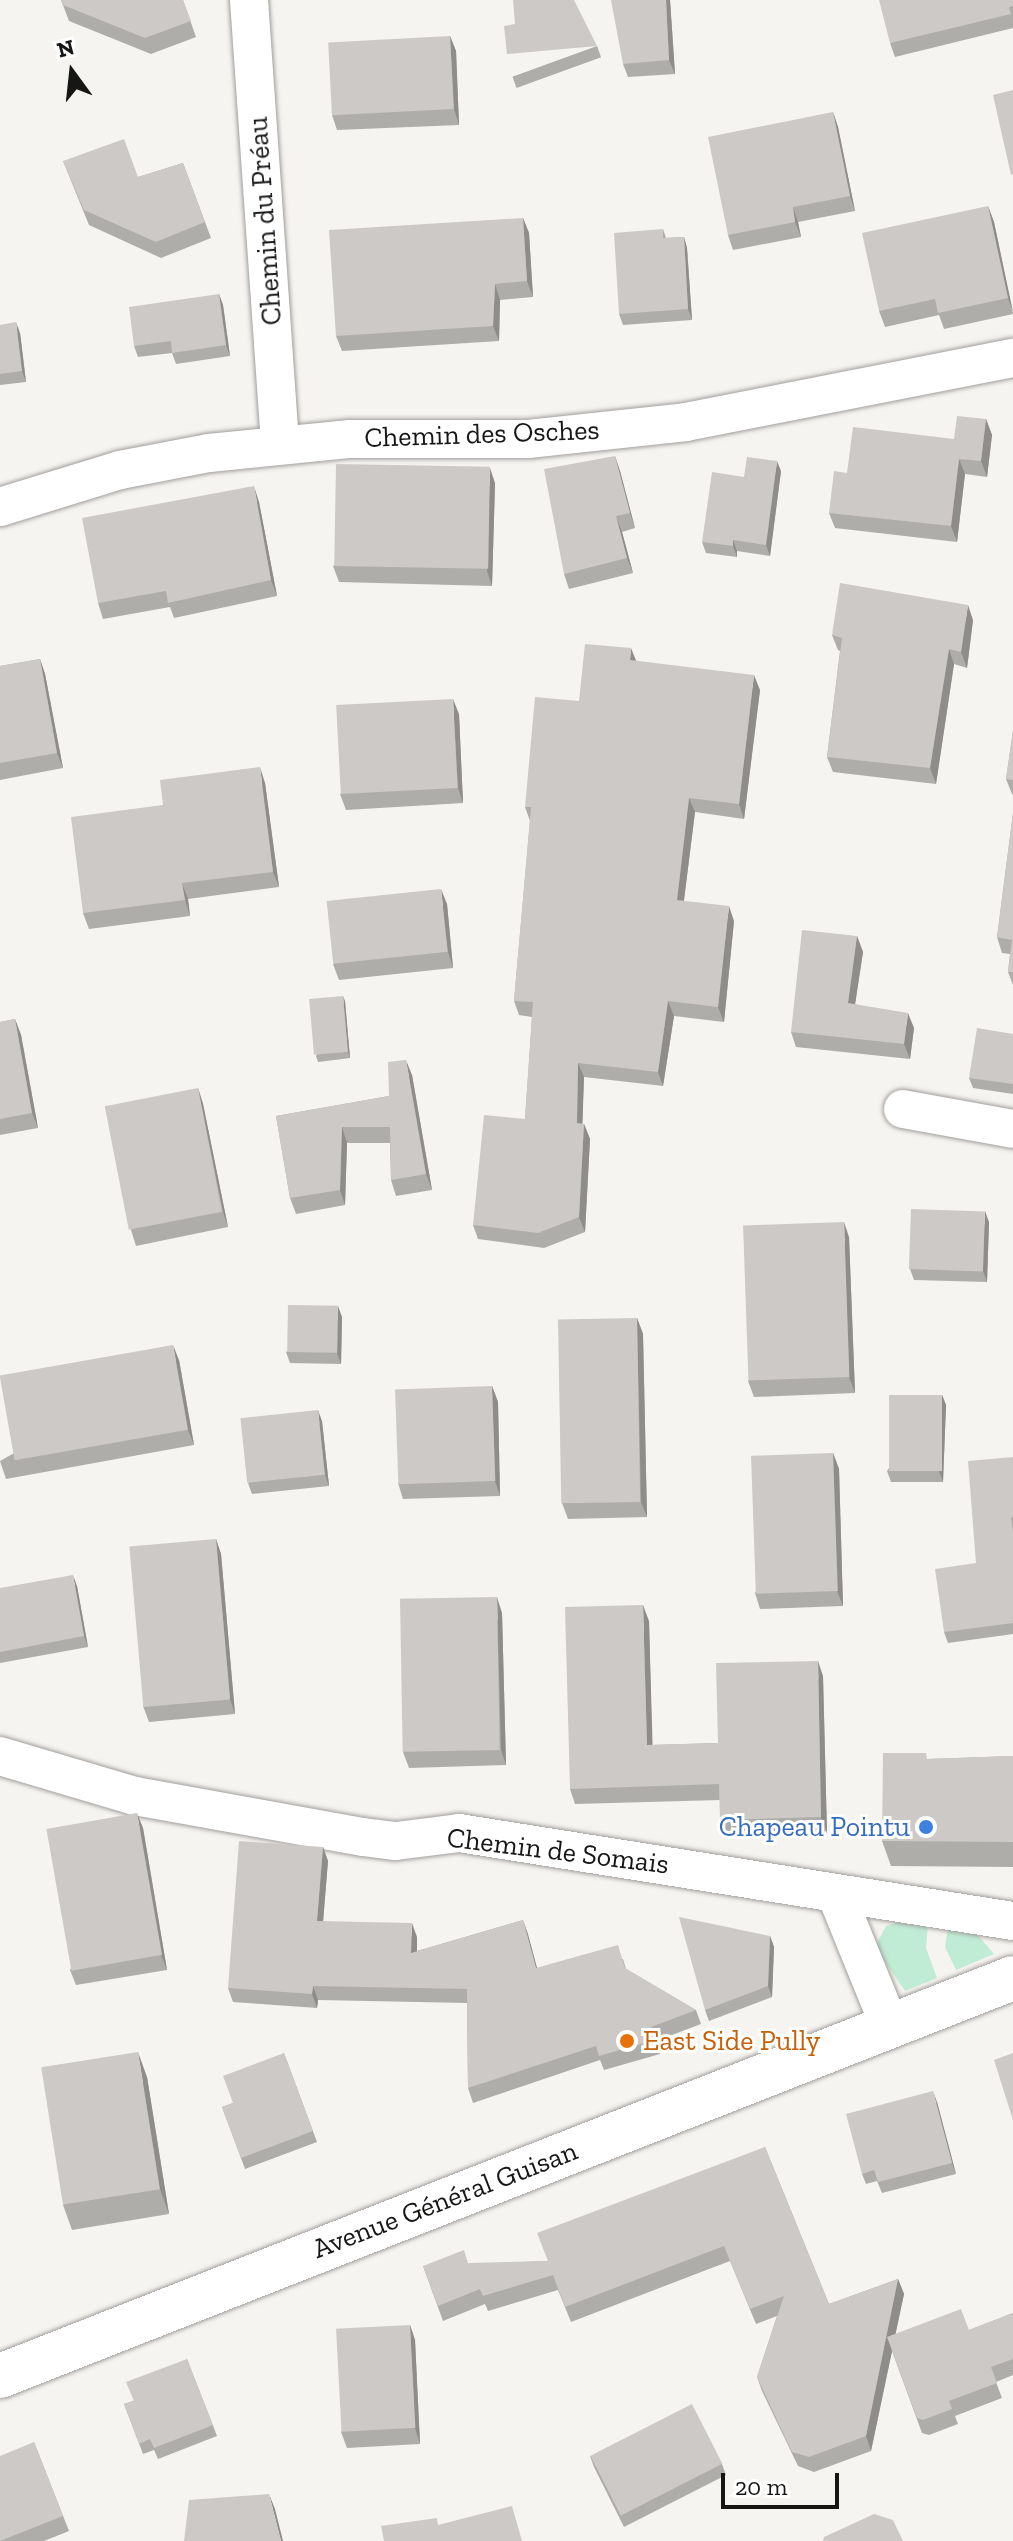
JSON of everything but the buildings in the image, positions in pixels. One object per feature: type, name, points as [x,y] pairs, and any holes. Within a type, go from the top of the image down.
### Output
[{"type":"main road","name":"Avenue Général Guisan","points":[[0,2376],[1013,1978]]},
{"type":"street","name":"Chemin du Préau","points":[[255,2],[280,443]]},
{"type":"street","name":"Chemin des Osches","points":[[0,507],[120,470],[280,443],[528,439],[686,422],[1013,358]]},
{"type":"street","points":[[903,1109],[1013,1129]]},
{"type":"street","name":"Chemin de Somais","points":[[0,1756],[135,1796],[363,1837],[396,1841],[459,1833],[1013,1921]]},
{"type":"street","points":[[836,1894],[890,2027]]},
{"type":"green space","points":[[904,1921],[928,1925],[926,1948],[937,1978],[905,1991],[875,1947],[886,1926]]},
{"type":"green space","points":[[948,1927],[976,1933],[994,1954],[956,1970],[945,1947]]},
{"type":"place","name":"Chapeau Pointu","points":[[926,1827]]},
{"type":"place","name":"East Side Pully","points":[[627,2041]]}]
